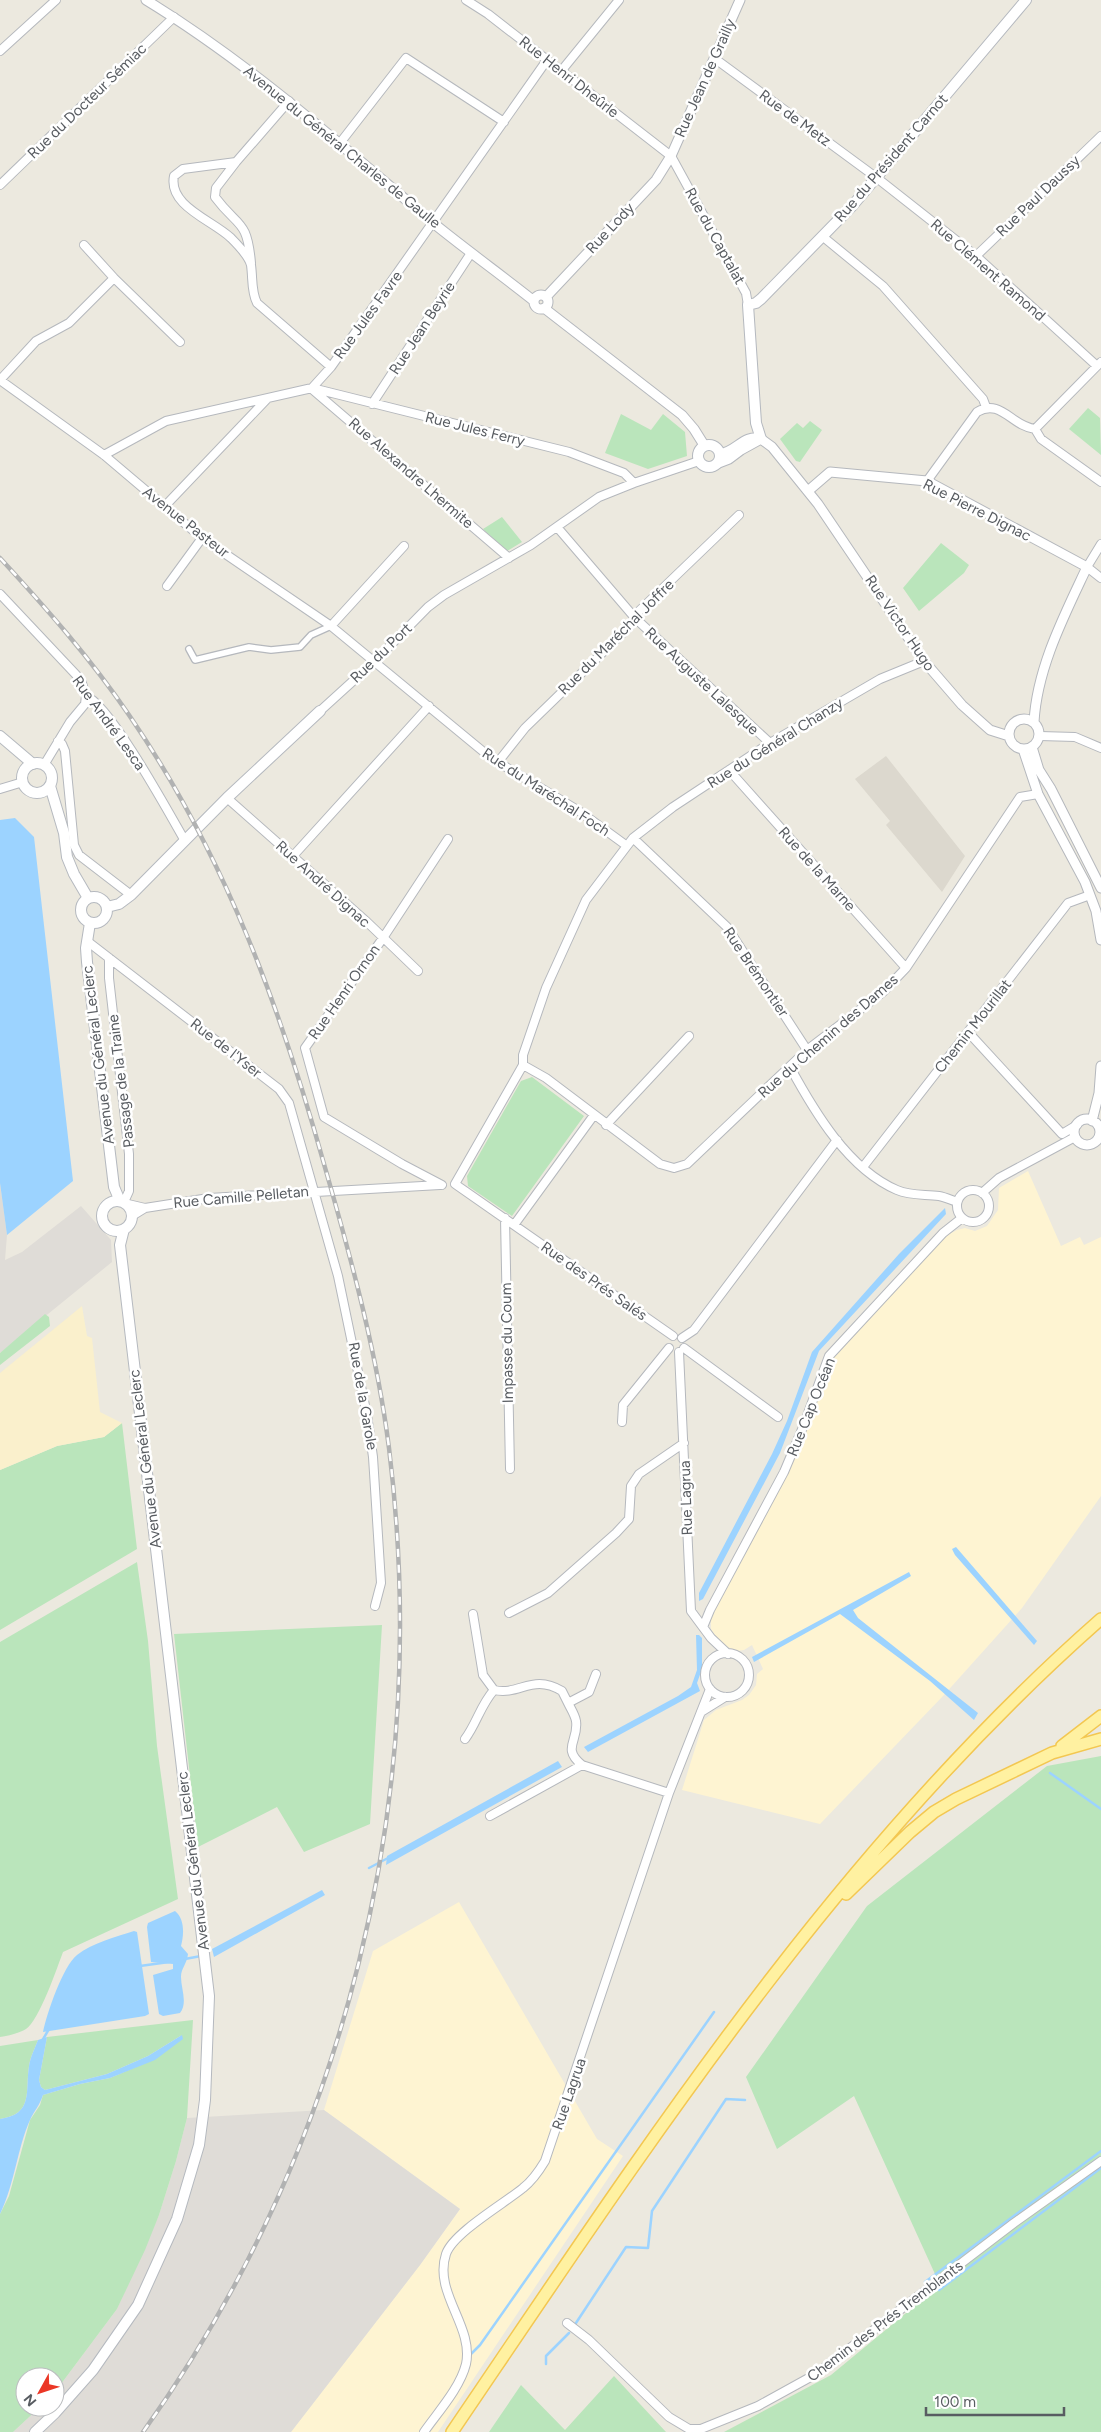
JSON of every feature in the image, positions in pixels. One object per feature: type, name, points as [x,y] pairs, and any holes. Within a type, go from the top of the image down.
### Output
[{"type":"main road","name":"Rue du Président Carnot","points":[[748,305],[756,303],[761,299],[877,178],[1026,0]]},
{"type":"main road","name":"Rue du Captalat","points":[[748,305],[756,423],[761,439]]},
{"type":"main road","points":[[718,459],[714,446],[704,445],[698,450],[699,461],[707,467],[749,438],[761,439]]},
{"type":"main road","name":"Rue du Port","points":[[107,907],[119,904],[131,895],[227,798],[320,711]]},
{"type":"main road","points":[[0,736],[14,750],[33,764],[44,765],[52,776],[50,786],[64,833],[67,857],[74,874],[88,898]]},
{"type":"main road","points":[[14,750],[24,771],[23,782],[28,789],[36,793],[58,812]]},
{"type":"main road","points":[[24,771],[33,764]]},
{"type":"main road","points":[[36,793],[44,791],[50,786]]},
{"type":"main road","points":[[88,898],[100,898],[107,907],[105,919],[98,923],[90,923],[81,913],[82,905],[88,898]]},
{"type":"main road","name":"Avenue du Général Leclerc","points":[[90,923],[87,941],[87,962],[114,1187],[124,1202]]},
{"type":"main road","name":"Avenue du Général Leclerc","points":[[108,1203],[114,1187]]},
{"type":"main road","points":[[124,1202],[132,1216],[130,1224],[124,1230],[110,1230],[102,1219],[103,1210],[108,1203],[124,1202]]},
{"type":"main road","name":"Avenue du Général Leclerc","points":[[110,1230],[120,1245]]},
{"type":"main road","name":"Avenue du Général Leclerc","points":[[34,2432],[55,2413],[93,2370],[138,2305],[177,2219],[199,2145],[205,2100],[209,1996],[120,1245],[124,1230]]},
{"type":"main road","points":[[452,2432],[611,2195],[778,1967],[850,1878],[927,1791],[1004,1711],[1099,1621]]},
{"type":"main road","points":[[778,1967],[882,1857],[934,1812],[974,1790],[1052,1753],[1080,1734],[1101,1716]]},
{"type":"main road","points":[[1052,1753],[1101,1739]]},
{"type":"street","points":[[0,51],[56,0]]},
{"type":"street","name":"Avenue du Général Charles de Gaulle","points":[[146,0],[174,17],[289,101],[434,223],[534,301]]},
{"type":"street","name":"Rue Henri Dheûrle","points":[[466,0],[488,14],[562,70],[671,156]]},
{"type":"street","points":[[562,70],[619,0]]},
{"type":"street","name":"Rue Jean de Grailly","points":[[671,156],[740,0]]},
{"type":"street","name":"Rue du Docteur Sémiac","points":[[0,185],[174,17]]},
{"type":"street","points":[[340,143],[406,58],[504,122]]},
{"type":"street","name":"Rue de Metz","points":[[714,58],[877,178]]},
{"type":"street","name":"Rue Jules Favre","points":[[312,388],[331,367],[548,60]]},
{"type":"street","points":[[289,101],[216,188],[216,197],[242,223],[248,234],[253,294],[257,303],[331,367]]},
{"type":"street","name":"Rue Paul Daussy","points":[[976,256],[1101,136]]},
{"type":"street","name":"Rue Lody","points":[[546,297],[656,180],[671,156]]},
{"type":"street","name":"Rue du Captalat","points":[[671,156],[746,293],[748,305]]},
{"type":"street","points":[[236,162],[183,169],[174,176],[172,186],[176,195],[230,238],[251,263]]},
{"type":"street","name":"Rue Clément Ramond","points":[[877,178],[976,256],[1099,364]]},
{"type":"street","points":[[822,236],[883,286],[983,399],[986,407]]},
{"type":"street","points":[[84,245],[114,278],[180,342]]},
{"type":"street","name":"Rue Jean Beyrie","points":[[372,404],[471,253]]},
{"type":"street","points":[[0,380],[36,341],[69,324],[114,278]]},
{"type":"street","points":[[544,308],[547,304],[546,297],[538,296],[534,301],[538,309],[544,308],[682,415],[704,445]]},
{"type":"street","points":[[1035,429],[1099,364]]},
{"type":"street","name":"Avenue Pasteur","points":[[0,380],[104,455],[202,538],[331,626],[374,661]]},
{"type":"street","points":[[104,455],[166,421],[266,400],[312,388]]},
{"type":"street","name":"Rue Jules Ferry","points":[[312,388],[569,452],[624,474],[634,483]]},
{"type":"street","name":"Rue Alexandre Lhermite","points":[[312,388],[509,558]]},
{"type":"street","points":[[164,507],[266,400]]},
{"type":"street","points":[[927,481],[977,412],[986,407],[997,408],[1024,428],[1035,429]]},
{"type":"street","points":[[1035,429],[1041,438],[1101,482]]},
{"type":"street","name":"Rue Victor Hugo","points":[[761,439],[772,447],[808,491],[847,544],[924,661],[962,705],[990,730],[1009,736]]},
{"type":"street","name":"Rue du Port","points":[[320,711],[428,607],[444,595],[509,558],[557,527],[592,501],[634,483],[699,461]]},
{"type":"street","name":"Rue Pierre Dignac","points":[[808,491],[830,472],[927,481],[1087,567]]},
{"type":"street","name":"Rue du Maréchal Joffre","points":[[498,762],[525,728],[635,618],[636,614],[739,515]]},
{"type":"street","name":"Rue Auguste Lalesque","points":[[557,527],[635,618],[770,743]]},
{"type":"street","points":[[167,586],[202,538]]},
{"type":"street","points":[[1040,736],[1034,722],[1035,703],[1049,652],[1087,567],[1101,544]]},
{"type":"street","points":[[188,649],[195,660],[249,648],[291,649],[300,647],[311,635],[331,626],[404,546]]},
{"type":"street","points":[[1087,567],[1101,578]]},
{"type":"street","name":"Rue André Lesca","points":[[0,594],[81,680],[86,696],[92,698],[102,708],[142,769],[185,841]]},
{"type":"street","name":"Rue du Maréchal Foch","points":[[374,661],[490,758],[579,811],[627,846]]},
{"type":"street","name":"Rue du Général Chanzy","points":[[455,1184],[523,1065],[523,1055],[543,996],[586,900],[633,838],[673,807],[770,743],[880,679],[924,661]]},
{"type":"street","points":[[44,765],[84,704],[86,696]]},
{"type":"street","points":[[293,856],[429,706]]},
{"type":"street","points":[[1034,722],[1025,719],[1016,721],[1010,728],[1009,736],[1015,746],[1023,749],[1032,747],[1040,736]]},
{"type":"street","points":[[1040,736],[1075,737],[1101,748]]},
{"type":"street","points":[[58,741],[64,751],[74,845],[79,855],[131,895]]},
{"type":"street","points":[[1032,747],[1039,770],[1101,888]]},
{"type":"street","points":[[1023,749],[1040,797],[1090,895],[1096,911],[1101,940]]},
{"type":"street","name":"Rue de la Marne","points":[[729,770],[906,968]]},
{"type":"street","points":[[0,789],[23,782]]},
{"type":"street","points":[[1040,797],[1053,795]]},
{"type":"street","name":"Rue du Chemin des Dames","points":[[523,1065],[546,1078],[660,1164],[674,1168],[687,1164],[808,1050],[883,992],[906,968],[1020,797],[1040,797]]},
{"type":"street","name":"Rue André Dignac","points":[[227,798],[418,971]]},
{"type":"street","name":"Rue Brémontier","points":[[633,838],[727,927],[808,1050]]},
{"type":"street","points":[[383,938],[448,839]]},
{"type":"street","name":"Chemin Mourillat","points":[[863,1167],[1068,903],[1090,895]]},
{"type":"street","name":"Rue Henri Ornon","points":[[383,938],[305,1048],[324,1116],[402,1164],[442,1184]]},
{"type":"street","name":"Rue de l'Yser","points":[[87,941],[285,1096],[289,1103],[313,1191]]},
{"type":"street","name":"Passage de la Traine","points":[[109,958],[109,978],[129,1154],[130,1192],[124,1202]]},
{"type":"street","points":[[968,1032],[1062,1134],[1083,1120],[1092,1121],[1100,1130],[1099,1145],[1085,1145],[1075,1137]]},
{"type":"street","points":[[606,1125],[689,1036]]},
{"type":"street","points":[[1092,1121],[1099,1093],[1101,1066]]},
{"type":"street","points":[[790,1067],[817,1116],[863,1167],[899,1191],[940,1196],[957,1202]]},
{"type":"street","points":[[514,1225],[594,1115]]},
{"type":"street","points":[[1075,1137],[1077,1125]]},
{"type":"street","points":[[982,1193],[999,1178],[1075,1137]]},
{"type":"street","points":[[622,1422],[622,1405],[669,1348],[669,1340],[673,1336],[682,1338],[694,1330],[837,1140]]},
{"type":"street","name":"Rue Camille Pelletan","points":[[132,1216],[145,1208],[209,1198],[455,1184]]},
{"type":"street","name":"Rue des Prés Salés","points":[[455,1184],[673,1336]]},
{"type":"street","points":[[974,1190],[982,1193],[988,1201],[989,1210],[984,1218],[977,1222],[968,1222],[962,1218],[957,1209],[957,1202],[963,1193],[974,1190]]},
{"type":"street","name":"Rue de la Garole","points":[[313,1191],[338,1276],[353,1338],[372,1448],[380,1583],[375,1606]]},
{"type":"street","name":"Rue Camille Pelletan","points":[[124,1202],[145,1208]]},
{"type":"street","name":"Impasse du Coum","points":[[505,1218],[510,1469]]},
{"type":"street","name":"Rue Cap Océan","points":[[703,1627],[710,1610],[784,1472],[803,1427],[828,1356],[943,1233],[962,1218]]},
{"type":"street","points":[[682,1338],[682,1350]]},
{"type":"street","points":[[669,1348],[673,1352],[682,1350],[778,1417]]},
{"type":"street","name":"Rue Lagrua","points":[[682,1350],[691,1611],[711,1638],[728,1654]]},
{"type":"street","points":[[509,1613],[548,1593],[616,1533],[629,1519],[631,1486],[639,1474],[684,1443]]},
{"type":"street","points":[[473,1614],[483,1676],[494,1690],[504,1692],[528,1684],[540,1684],[562,1691],[577,1723],[571,1749],[575,1759],[582,1765],[670,1793]]},
{"type":"street","points":[[711,1638],[711,1660],[705,1672],[706,1680],[710,1689],[725,1697]]},
{"type":"street","points":[[700,1713],[725,1697],[740,1692],[748,1680],[748,1671],[741,1659],[728,1654],[718,1655],[711,1660]]},
{"type":"street","points":[[568,1703],[589,1692],[596,1674]]},
{"type":"street","name":"Rue Lagrua","points":[[424,2432],[459,2381],[466,2365],[467,2351],[464,2338],[445,2287],[446,2252],[455,2239],[525,2186],[545,2162],[670,1793],[710,1689]]},
{"type":"street","points":[[465,1739],[473,1729],[483,1703],[494,1690]]},
{"type":"street","points":[[490,1816],[582,1765]]},
{"type":"street","name":"Chemin des Prés Tremblants","points":[[567,2323],[589,2340],[669,2417],[689,2429],[701,2429],[758,2406],[804,2382],[1014,2223],[1101,2161]]},
{"type":"shaded area","points":[[886,756],[965,856],[942,892],[886,825],[890,821],[855,779]]},
{"type":"shaded area","points":[[1028,1171],[1061,1246],[1080,1237],[1084,1245],[1101,1237],[1101,1496],[1022,1608],[943,1696],[820,1824],[682,1790],[704,1720],[716,1710],[742,1700],[749,1695],[756,1685],[757,1674],[763,1669],[752,1645],[744,1650],[737,1651],[721,1644],[711,1629],[711,1614],[775,1496],[809,1425],[830,1360],[942,1238],[957,1230],[965,1228],[975,1231],[987,1226],[998,1210],[999,1188]]},
{"type":"shaded area","points":[[0,1183],[7,1235],[5,1260],[22,1252],[81,1206],[111,1240],[112,1262],[0,1353]]},
{"type":"shaded area","points":[[459,1902],[597,2139],[623,2156],[438,2432],[291,2432],[420,2265],[460,2209],[324,2110],[373,1951]]},
{"type":"shaded area","points":[[324,2110],[460,2209],[420,2265],[291,2432],[13,2432],[29,2417],[65,2417],[65,2379],[117,2309],[159,2215],[187,2118]]},
{"type":"green space","points":[[1088,408],[1100,418],[1101,455],[1069,429]]},
{"type":"green space","points":[[621,414],[651,430],[663,414],[685,432],[687,456],[648,469],[605,453]]},
{"type":"green space","points":[[810,421],[822,430],[800,462],[796,461],[780,439],[797,423],[803,428]]},
{"type":"green space","points":[[502,517],[522,542],[507,551],[483,529]]},
{"type":"green space","points":[[941,543],[969,565],[964,573],[919,611],[903,588]]},
{"type":"green space","points":[[532,1077],[584,1116],[512,1216],[468,1186],[467,1176],[521,1081]]},
{"type":"green space","points":[[45,1314],[49,1317],[50,1326],[0,1365],[0,1353]]},
{"type":"green space","points":[[122,1423],[137,1549],[0,1630],[0,1470],[57,1446],[104,1437]]},
{"type":"green space","points":[[137,1562],[148,1641],[157,1746],[178,1899],[63,1952],[47,1994],[31,2024],[20,2032],[0,2037],[0,1642]]},
{"type":"green space","points":[[382,1625],[370,1824],[304,1852],[277,1807],[198,1847],[174,1634]]},
{"type":"green space","points":[[1101,1756],[1101,2432],[724,2432],[831,2375],[940,2285],[854,2096],[777,2149],[746,2077],[867,1906],[1047,1766]]},
{"type":"green space","points":[[193,2020],[187,2118],[159,2215],[117,2309],[65,2379],[65,2367],[15,2367],[15,2417],[29,2417],[13,2432],[0,2432],[0,2214],[9,2196],[30,2120],[40,2105],[43,2095],[80,2084],[110,2078],[155,2059],[182,2035],[148,2056],[107,2074],[45,2090],[41,2087],[39,2080],[47,2037]]},
{"type":"green space","points":[[38,2040],[31,2056],[26,2100],[23,2107],[11,2116],[0,2119],[0,2046]]},
{"type":"green space","points":[[614,2376],[666,2432],[489,2432],[521,2385],[565,2430]]},
{"type":"sand","points":[[82,1306],[87,1336],[92,1338],[100,1412],[122,1423],[104,1437],[57,1446],[0,1470],[0,1373]]},
{"type":"water","points":[[15,818],[34,837],[73,1181],[7,1235],[0,1183],[0,820]]},
{"type":"water","points":[[945,1208],[946,1214],[819,1351],[780,1453],[703,1599],[699,1601],[699,1593],[772,1454],[787,1421],[812,1352],[899,1254]]},
{"type":"water","points":[[956,1547],[1037,1641],[1034,1645],[955,1555],[952,1549]]},
{"type":"water","points":[[909,1572],[911,1576],[853,1610],[858,1618],[978,1713],[974,1720],[930,1681],[840,1614],[754,1662],[752,1657]]},
{"type":"water","points":[[696,1635],[702,1638],[702,1669],[697,1683],[700,1691],[588,1752],[584,1747],[691,1687],[697,1670]]},
{"type":"water","points":[[558,1761],[562,1767],[386,1865],[387,1856]]},
{"type":"water","points":[[322,1890],[325,1895],[214,1957],[212,1949]]},
{"type":"water","points":[[175,1911],[181,1918],[182,1923],[183,1937],[181,1946],[188,1954],[181,1974],[184,2005],[180,2013],[163,2016],[159,2014],[153,1975],[173,1969],[173,1964],[151,1962],[147,1927],[148,1923]]},
{"type":"water","points":[[134,1931],[137,1932],[149,2014],[43,2032],[56,1990],[66,1969],[77,1955],[104,1941]]},
{"type":"water","points":[[182,2035],[183,2039],[155,2060],[110,2078],[80,2084],[43,2095],[26,2131],[0,2214],[0,2119],[11,2116],[23,2107],[26,2100],[31,2056],[38,2040],[47,2037],[39,2080],[41,2087],[45,2090],[107,2074],[148,2056]]},
{"type":"waterway","points":[[1050,1773],[1101,1809]]},
{"type":"waterway","points":[[369,1868],[388,1858]]},
{"type":"waterway","points":[[185,1959],[201,1956]]},
{"type":"waterway","points":[[140,1966],[169,1962]]},
{"type":"waterway","points":[[469,2356],[480,2345],[714,2012]]},
{"type":"waterway","points":[[42,2041],[49,2029]]},
{"type":"waterway","points":[[574,2326],[626,2247],[648,2248],[652,2211],[726,2099],[745,2100]]},
{"type":"waterway","points":[[925,2282],[1101,2151]]},
{"type":"waterway","points":[[939,2290],[1101,2168]]},
{"type":"waterway","points":[[546,2364],[546,2356],[569,2333]]},
{"type":"railway","points":[[0,558],[84,654],[129,715],[163,768],[194,823],[222,878],[247,935],[290,1051],[309,1111],[363,1308],[378,1378],[389,1448],[399,1578],[397,1708],[384,1837],[359,1963],[322,2087],[274,2207],[214,2322],[143,2432]]}]
